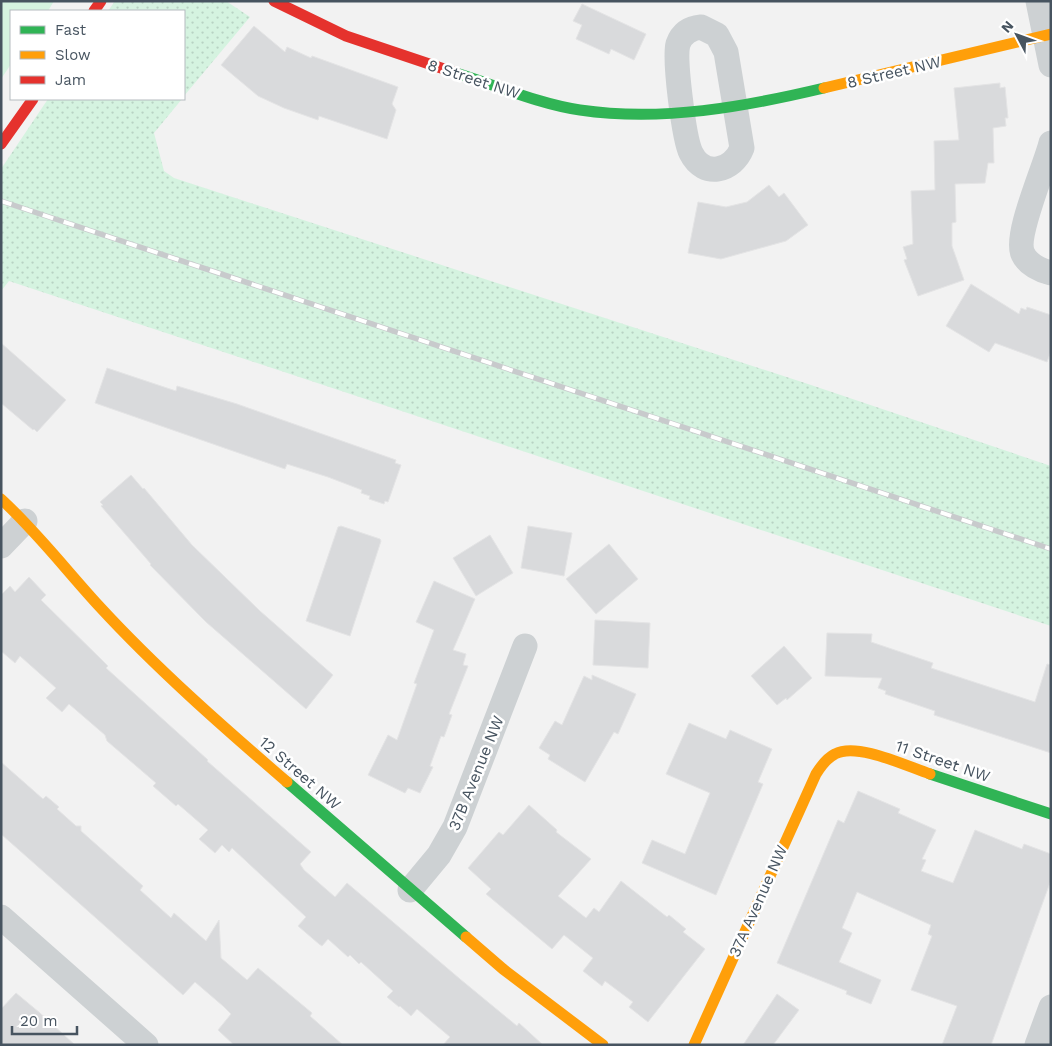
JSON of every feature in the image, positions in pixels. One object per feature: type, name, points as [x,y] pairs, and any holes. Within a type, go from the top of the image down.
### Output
[{"type":"street","name":"8 Street NW","points":[[274,1],[324,27],[373,46],[554,104],[601,114],[683,113],[769,102],[1048,35]]},
{"type":"street","points":[[1038,1],[1048,35],[1051,65]]},
{"type":"street","points":[[693,28],[708,29],[723,43],[736,107],[742,148],[739,156],[725,168],[712,170],[702,167],[690,152],[677,60],[678,46],[681,38],[693,28]]},
{"type":"street","points":[[1,144],[32,100]]},
{"type":"street","points":[[1051,143],[1042,175],[1023,226],[1022,253],[1036,267],[1051,274]]},
{"type":"street","name":"12 Street NW","points":[[1,499],[25,521],[99,606],[197,704],[503,969],[602,1045]]},
{"type":"street","points":[[1,546],[25,521]]},
{"type":"street","name":"37B Avenue NW","points":[[410,890],[439,855],[455,827],[525,646]]},
{"type":"street","name":"11 Street NW","points":[[826,759],[840,750],[849,748],[862,751],[1051,814]]},
{"type":"street","name":"37A Avenue NW","points":[[694,1045],[816,774],[826,759]]},
{"type":"street","points":[[1,917],[146,1045]]},
{"type":"street","points":[[1037,1045],[1051,1007]]},
{"type":"green space","points":[[1,1],[54,1],[49,10],[10,10],[10,66],[1,79]]},
{"type":"green space","points":[[115,1],[226,1],[250,17],[185,95],[185,10],[109,10]]},
{"type":"green space","points":[[47,100],[181,100],[154,133],[164,171],[174,178],[808,384],[1051,466],[1051,626],[9,281],[1,291],[1,169]]},
{"type":"building","points":[[582,4],[646,34],[634,60],[611,49],[609,54],[576,39],[582,25],[573,21]]},
{"type":"building","points":[[254,26],[285,52],[287,47],[311,58],[312,56],[398,87],[392,104],[396,110],[387,139],[319,116],[318,120],[284,108],[258,96],[221,65]]},
{"type":"building","points":[[1000,83],[1000,88],[1005,87],[1008,118],[1005,118],[1006,126],[993,128],[994,163],[988,163],[985,183],[955,184],[956,222],[952,223],[952,246],[964,280],[918,296],[904,260],[907,259],[903,247],[913,244],[911,191],[935,190],[934,141],[959,140],[954,88]]},
{"type":"building","points":[[769,185],[779,197],[784,193],[808,225],[786,241],[721,259],[688,253],[698,202],[726,207],[747,202]]},
{"type":"building","points":[[971,284],[1019,314],[1021,308],[1026,310],[1027,307],[1051,315],[1051,351],[1047,362],[995,343],[989,352],[946,326]]},
{"type":"building","points":[[1,343],[66,400],[37,432],[1,403]]},
{"type":"building","points":[[107,368],[176,391],[177,386],[237,404],[396,460],[395,463],[401,465],[388,502],[385,501],[384,504],[369,499],[370,496],[361,493],[362,490],[328,477],[287,464],[285,469],[95,403]]},
{"type":"building","points":[[131,475],[192,545],[260,611],[333,675],[306,709],[206,622],[150,565],[101,506],[103,505],[100,502]]},
{"type":"building","points":[[341,526],[380,539],[381,541],[350,636],[306,621],[338,527]]},
{"type":"building","points":[[528,526],[572,533],[564,576],[521,568]]},
{"type":"building","points":[[490,535],[513,573],[476,596],[453,558]]},
{"type":"building","points":[[609,544],[638,579],[596,614],[566,579]]},
{"type":"building","points":[[29,577],[46,595],[41,600],[108,666],[106,668],[207,761],[311,852],[300,864],[304,870],[335,897],[347,883],[460,979],[517,1026],[519,1023],[543,1045],[443,1045],[450,1037],[417,1009],[411,1016],[387,997],[393,991],[361,962],[359,964],[350,955],[348,957],[328,939],[322,946],[298,926],[306,917],[232,848],[229,852],[222,845],[215,853],[199,839],[208,830],[178,804],[176,806],[153,786],[156,783],[107,741],[105,735],[69,704],[62,712],[46,698],[56,688],[20,656],[15,663],[1,651],[1,595],[10,586],[15,592]]},
{"type":"building","points":[[434,581],[475,599],[453,650],[466,654],[463,665],[468,666],[449,714],[452,715],[444,737],[441,736],[430,766],[433,767],[420,793],[408,788],[405,793],[368,775],[388,735],[397,740],[417,684],[414,683],[434,630],[416,622]]},
{"type":"building","points":[[595,620],[650,623],[648,668],[593,665]]},
{"type":"building","points":[[827,633],[872,634],[871,642],[933,663],[931,668],[1035,702],[1047,664],[1051,665],[1051,753],[934,715],[935,711],[885,694],[886,691],[878,688],[882,678],[825,676]]},
{"type":"building","points":[[784,646],[812,678],[787,700],[786,698],[777,705],[751,676]]},
{"type":"building","points":[[592,675],[636,694],[618,734],[614,732],[585,782],[548,759],[550,755],[539,748],[555,721],[562,725],[584,676],[592,680]]},
{"type":"building","points":[[689,723],[726,739],[730,730],[772,749],[758,782],[763,784],[716,895],[642,863],[652,840],[685,854],[710,793],[666,774]]},
{"type":"building","points":[[1,762],[43,799],[46,796],[59,807],[57,809],[76,826],[81,826],[81,831],[143,886],[140,890],[171,918],[174,913],[206,941],[219,920],[221,958],[247,980],[258,968],[312,1013],[310,1016],[343,1045],[234,1045],[218,1030],[231,1014],[223,1006],[195,982],[183,995],[1,834]]},
{"type":"building","points":[[858,791],[900,809],[898,813],[936,830],[922,859],[926,860],[921,871],[953,883],[975,830],[1022,849],[1024,844],[1051,854],[1051,880],[991,1045],[942,1045],[957,1006],[911,990],[932,936],[928,934],[931,925],[857,892],[842,928],[852,933],[839,962],[881,980],[871,1004],[846,994],[847,991],[777,963],[838,820],[844,823]]},
{"type":"building","points":[[529,805],[557,830],[556,832],[591,859],[558,896],[586,918],[594,908],[599,912],[621,881],[667,917],[669,915],[686,929],[683,932],[705,949],[648,1022],[629,1007],[633,1002],[605,981],[602,986],[583,971],[593,958],[564,935],[552,949],[486,894],[491,889],[468,868],[499,832],[503,835]]},
{"type":"building","points":[[16,993],[75,1045],[1,1045],[1,1009]]},
{"type":"building","points":[[777,994],[799,1010],[773,1045],[743,1045]]},
{"type":"railway","points":[[1,201],[1051,549]]},
{"type":"traffic: fast","points":[[456,73],[517,94],[564,107],[611,113],[641,114],[703,111],[764,101],[824,88]]},
{"type":"traffic: fast","points":[[930,774],[1051,814]]},
{"type":"traffic: fast","points":[[287,782],[466,937]]},
{"type":"traffic: slow","points":[[824,88],[1051,34]]},
{"type":"traffic: slow","points":[[1,499],[51,551],[99,606],[167,675],[287,782]]},
{"type":"traffic: slow","points":[[694,1045],[816,774],[824,762],[835,754],[844,751],[856,751],[882,756],[930,774]]},
{"type":"traffic: slow","points":[[466,937],[503,969],[603,1045]]},
{"type":"traffic: jam","points":[[95,10],[101,1]]},
{"type":"traffic: jam","points":[[274,1],[346,36],[456,73]]},
{"type":"traffic: jam","points":[[1,144],[32,100]]}]
